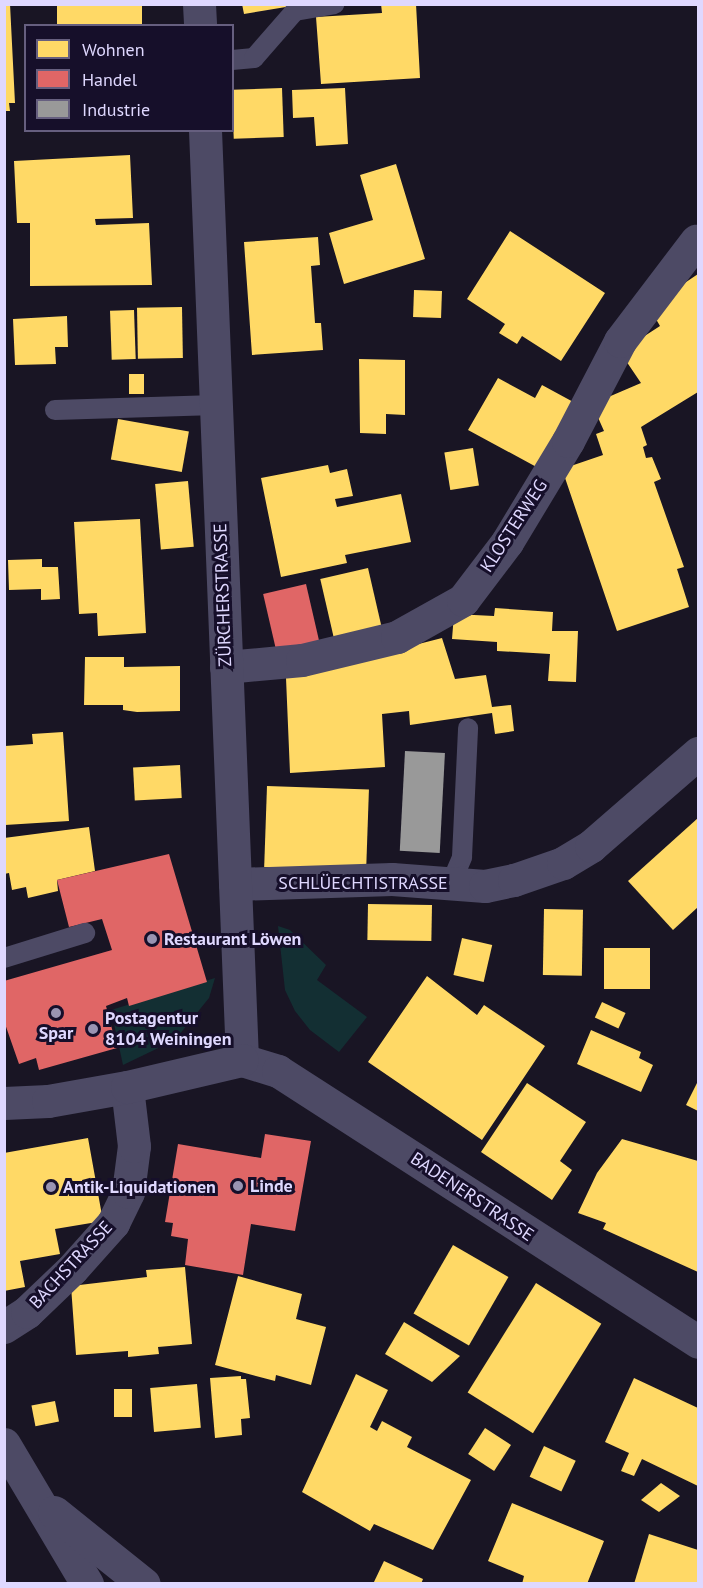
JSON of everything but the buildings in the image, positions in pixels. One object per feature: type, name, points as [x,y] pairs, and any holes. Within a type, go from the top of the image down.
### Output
[{"type":"street","points":[[199,4],[200,24]]},
{"type":"street","name":"ZÜRCHERSTRASSE","points":[[205,132],[242,1060]]},
{"type":"street","name":"KLOSTERWEG","points":[[226,667],[302,660],[397,636],[463,600],[507,542],[568,441],[620,341],[696,241]]},
{"type":"street","name":"SCHLÜECHTISTRASSE","points":[[235,884],[452,881],[485,886],[563,863],[630,815],[697,756]]},
{"type":"street","points":[[4,1103],[48,1101],[127,1087],[242,1060]]},
{"type":"street","name":"BADENERSTRASSE","points":[[242,1060],[278,1071],[699,1342]]},
{"type":"street","name":"BACHSTRASSE","points":[[4,1327],[72,1269],[112,1222],[128,1192],[134,1146],[127,1087]]},
{"type":"street","points":[[4,1444],[87,1584]]},
{"type":"street","points":[[35,1495],[83,1538],[144,1584]]},
{"type":"lane","points":[[234,60],[254,58],[295,11],[334,4]]},
{"type":"lane","points":[[55,410],[216,405]]},
{"type":"lane","points":[[452,881],[462,857],[468,728]]},
{"type":"lane","points":[[4,958],[86,933]]},
{"type":"green space","points":[[278,926],[290,930],[326,965],[317,980],[367,1017],[339,1052],[310,1030],[295,1011],[285,990]]},
{"type":"green space","points":[[215,978],[209,998],[175,1040],[123,1065],[111,1010]]},
{"type":"place","name":"Restaurant Löwen","points":[[152,939]]},
{"type":"place","name":"Spar","points":[[56,1013]]},
{"type":"place","name":"Postagentur 8104 Weiningen","points":[[93,1029]]},
{"type":"place","name":"Linde","points":[[238,1186]]},
{"type":"place","name":"Antik-Liquidationen","points":[[51,1187]]}]
